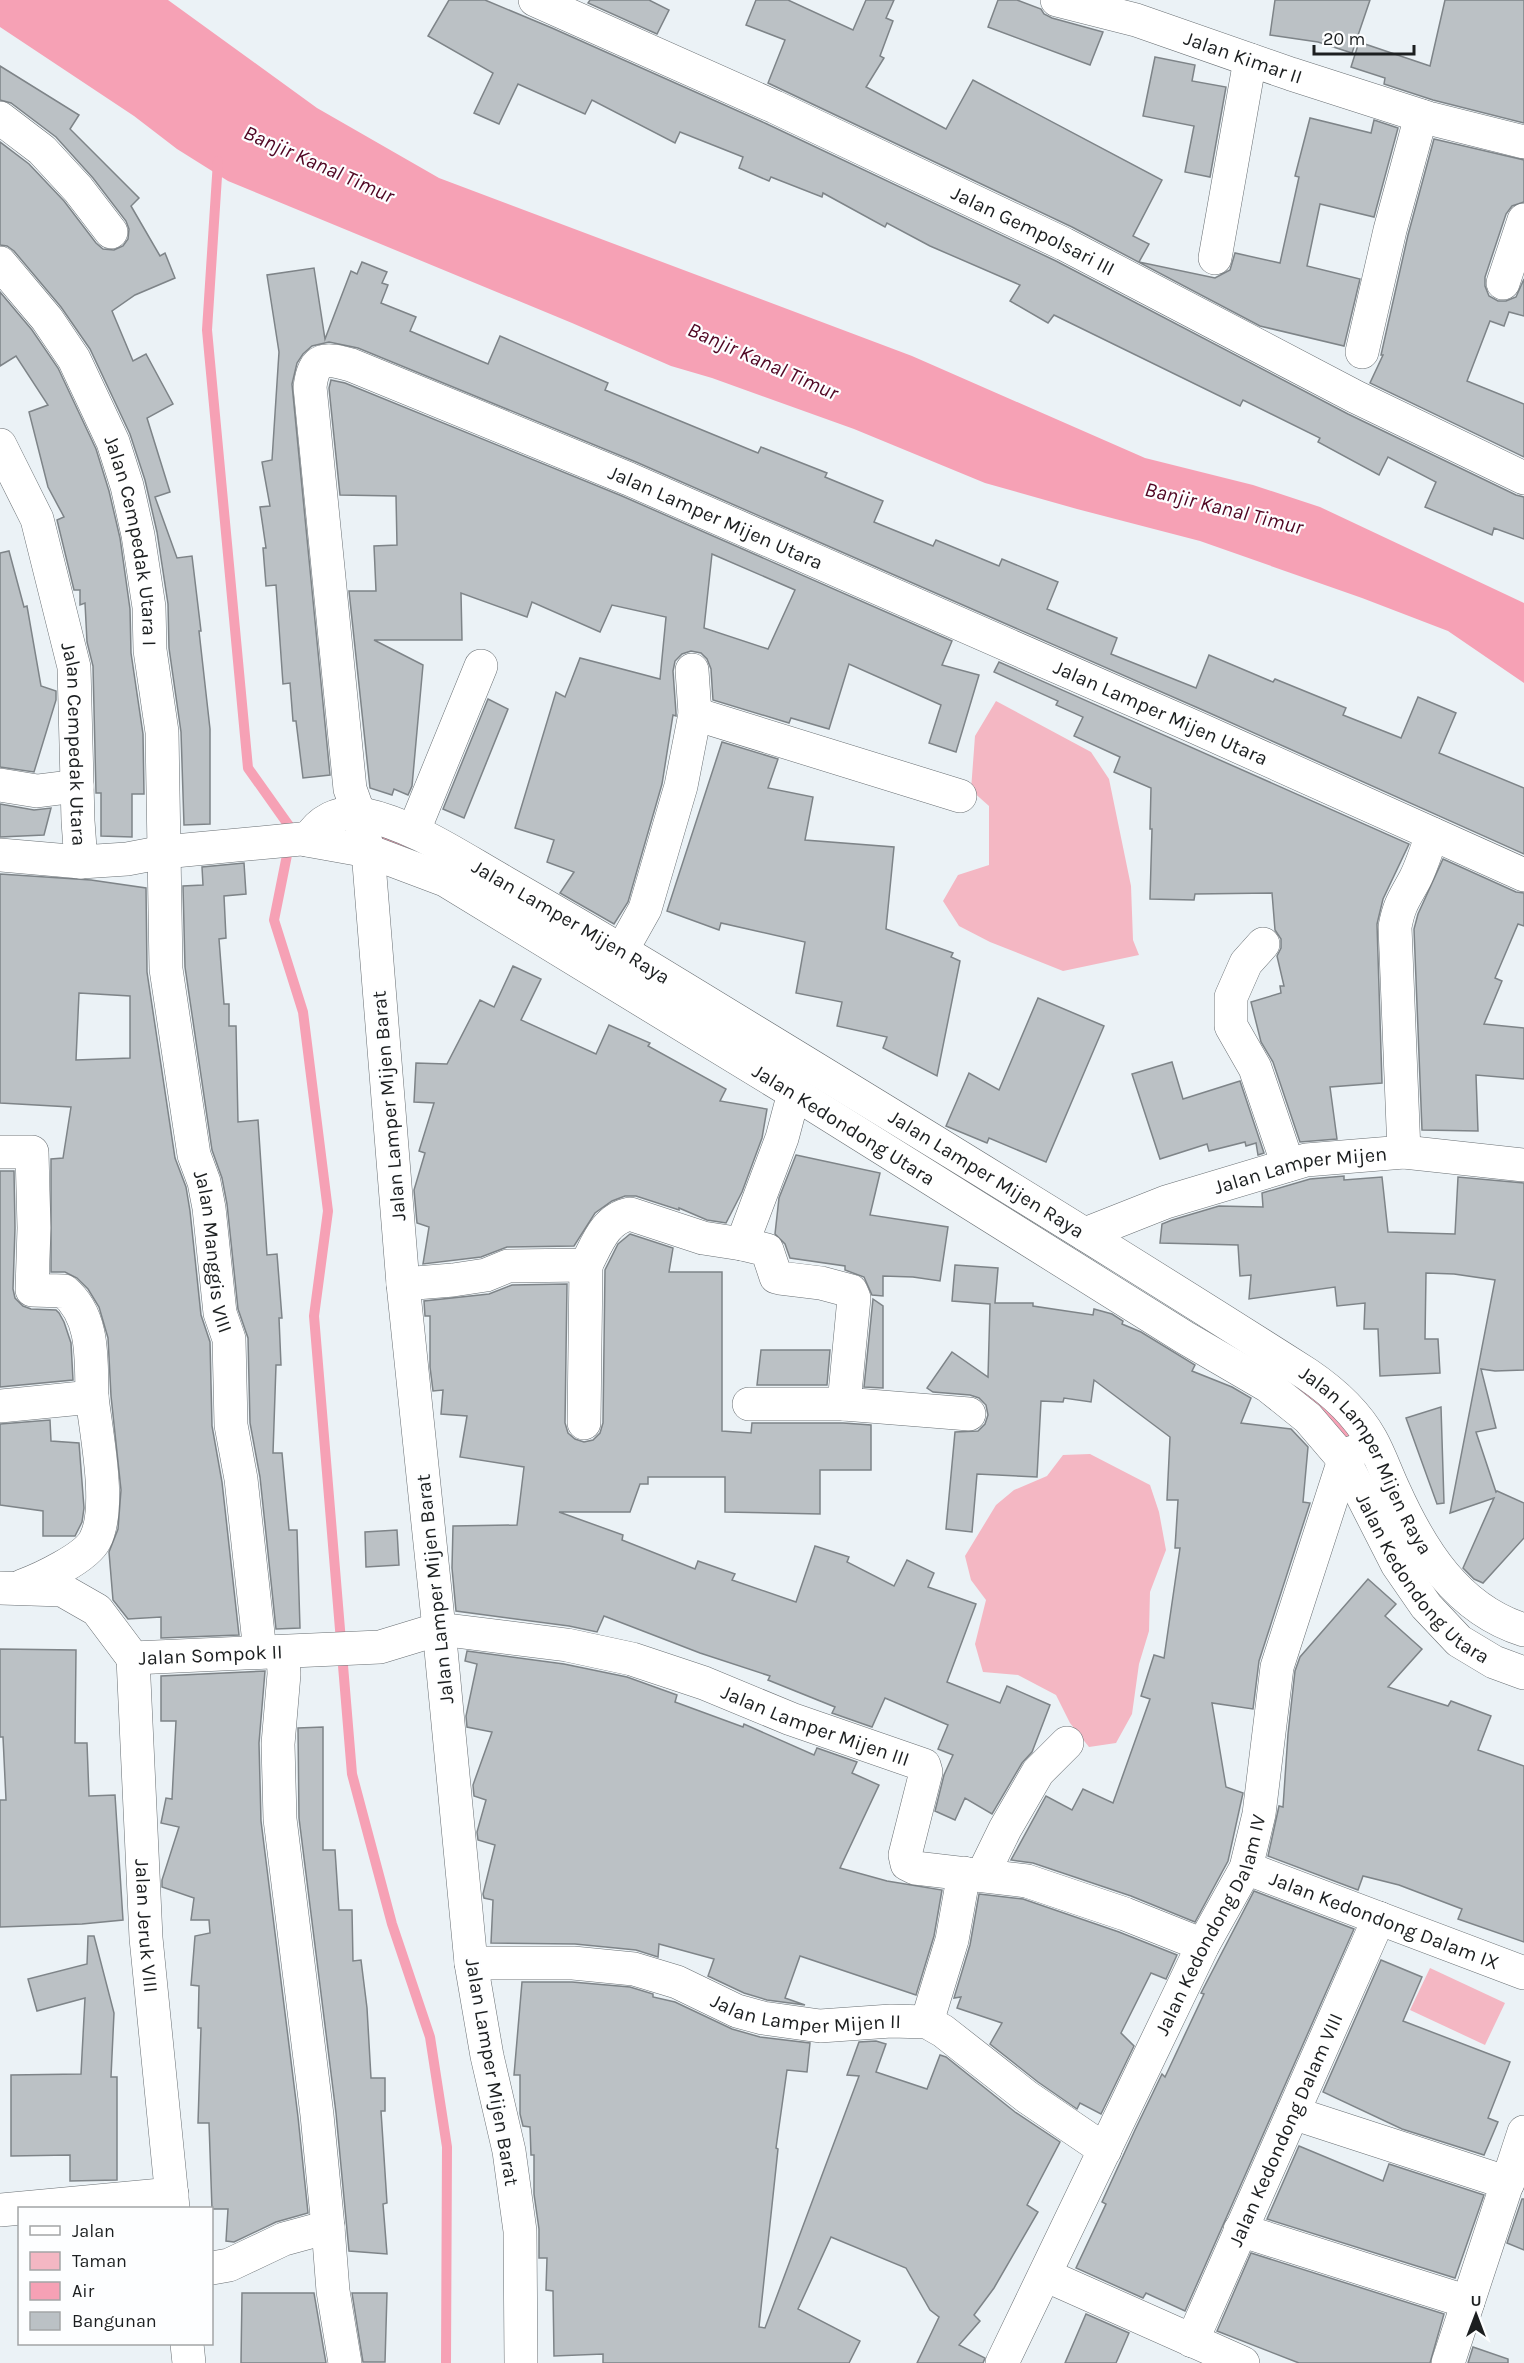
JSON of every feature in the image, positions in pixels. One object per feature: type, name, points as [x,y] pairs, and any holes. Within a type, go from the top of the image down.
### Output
[{"type":"street","name":"Jalan Gempolsari III","points":[[535,0],[775,107],[1064,244],[1356,397],[1524,478]]},
{"type":"street","name":"Jalan Kimar II","points":[[1057,0],[1138,10],[1250,60],[1425,117],[1524,142]]},
{"type":"street","points":[[1215,258],[1250,60]]},
{"type":"street","points":[[1362,352],[1390,230],[1425,117]]},
{"type":"street","points":[[0,118],[42,150],[78,189],[111,232]]},
{"type":"street","points":[[1503,283],[1524,220]]},
{"type":"street","name":"Jalan Cempedak Utara I","points":[[0,262],[68,346],[113,442],[127,486],[138,535],[149,607],[150,650],[162,732],[164,852]]},
{"type":"street","name":"Jalan Lamper Mijen Utara","points":[[359,814],[350,789],[310,387],[315,367],[319,362],[325,360],[351,365],[628,479],[1197,728],[1524,876]]},
{"type":"street","name":"Jalan Cempedak Utara","points":[[0,445],[37,519],[74,667],[81,862],[304,839]]},
{"type":"street","points":[[414,830],[481,666]]},
{"type":"street","points":[[622,950],[645,909],[681,786],[695,714],[692,670]]},
{"type":"street","points":[[695,714],[960,796]]},
{"type":"street","points":[[0,785],[37,791],[77,786]]},
{"type":"street","points":[[304,839],[326,819],[359,814]]},
{"type":"street","name":"Jalan Lamper Mijen Raya","points":[[359,814],[414,830],[622,950],[1085,1234],[1193,1322],[1321,1406]]},
{"type":"street","name":"Jalan Lamper Mijen Barat","points":[[359,814],[368,851],[403,1284],[471,1962],[488,2056],[509,2151],[520,2231],[521,2363]]},
{"type":"street","points":[[1404,1152],[1395,927],[1397,911],[1415,879],[1432,834]]},
{"type":"street","points":[[304,839],[368,851]]},
{"type":"street","name":"Jalan Kedondong Utara","points":[[368,851],[445,880],[794,1093],[1193,1322]]},
{"type":"street","name":"Jalan Manggis VIII","points":[[164,852],[166,969],[194,1155],[204,1182],[209,1208],[220,1313],[229,1339],[231,1425],[241,1479],[286,1652],[278,1744],[280,1819],[317,2115],[333,2291],[345,2363]]},
{"type":"street","points":[[0,855],[81,862]]},
{"type":"street","points":[[1263,944],[1246,963],[1231,998],[1231,1026],[1255,1068],[1288,1165]]},
{"type":"street","points":[[742,1244],[782,1138],[794,1093]]},
{"type":"street","points":[[0,1152],[32,1152],[34,1228],[32,1290],[64,1291],[77,1305],[89,1333],[102,1495],[102,1513],[95,1541],[85,1552],[34,1582],[8,1588]]},
{"type":"street","name":"Jalan Lamper Mijen","points":[[1085,1234],[1166,1202],[1306,1160],[1404,1152],[1524,1165]]},
{"type":"street","points":[[584,1423],[586,1265],[610,1222],[618,1216],[630,1214],[703,1238],[767,1250],[776,1276],[821,1283],[851,1291],[854,1298],[844,1404]]},
{"type":"street","points":[[403,1284],[486,1275],[508,1266],[586,1265]]},
{"type":"street","points":[[0,1406],[93,1397]]},
{"type":"street","points":[[749,1404],[844,1404],[969,1414]]},
{"type":"street","name":"Jalan Kedondong Utara","points":[[1321,1406],[1356,1449],[1397,1564],[1426,1606],[1459,1641],[1494,1662],[1524,1673]]},
{"type":"street","name":"Jalan Lamper Mijen Raya","points":[[1356,1449],[1395,1493],[1431,1560],[1450,1584],[1476,1606],[1524,1630]]},
{"type":"street","name":"Jalan Kedondong Dalam IV","points":[[1002,2363],[1203,1945],[1246,1868],[1259,1814],[1277,1667],[1356,1449]]},
{"type":"street","name":"Jalan Sompok II","points":[[8,1588],[62,1590],[98,1610],[133,1658],[380,1647]]},
{"type":"street","name":"Jalan Lamper Mijen III","points":[[380,1647],[439,1629],[567,1645],[632,1659],[704,1683],[791,1719],[924,1765],[926,1772],[904,1855],[907,1864],[915,1868],[1027,1881],[1125,1914],[1203,1945]]},
{"type":"street","name":"Jalan Jeruk VIII","points":[[133,1658],[146,1938],[172,2201]]},
{"type":"street","points":[[927,2022],[973,1874],[1005,1829],[1038,1772],[1067,1743]]},
{"type":"street","name":"Jalan Kedondong Dalam IX","points":[[1246,1868],[1524,1973]]},
{"type":"street","name":"Jalan Kedondong Dalam VIII","points":[[1192,2341],[1379,1918]]},
{"type":"street","name":"Jalan Lamper Mijen II","points":[[471,1962],[573,1962],[634,1969],[677,1982],[737,2011],[763,2018],[820,2026],[891,2021],[927,2022],[943,2031],[1027,2097],[1105,2150]]},
{"type":"street","points":[[1293,2113],[1508,2183]]},
{"type":"street","points":[[1448,2363],[1524,2132]]},
{"type":"street","points":[[57,2207],[172,2201]]},
{"type":"street","points":[[0,2210],[18,2209]]},
{"type":"street","points":[[213,2268],[229,2265],[284,2239],[328,2227]]},
{"type":"street","points":[[1240,2230],[1468,2302]]},
{"type":"street","points":[[1045,2275],[1243,2363]]},
{"type":"street","points":[[187,2345],[189,2363]]},
{"type":"green space","points":[[996,701],[1091,752],[1109,779],[1131,886],[1133,940],[1139,955],[1063,971],[990,942],[959,926],[943,901],[958,875],[989,865],[989,806],[971,790],[975,736]]},
{"type":"green space","points":[[1090,1454],[1150,1485],[1159,1512],[1166,1550],[1150,1592],[1149,1631],[1139,1664],[1132,1714],[1116,1743],[1089,1747],[1070,1723],[1056,1695],[1018,1675],[983,1672],[975,1644],[986,1600],[971,1580],[965,1556],[996,1505],[1014,1490],[1047,1476],[1063,1455]]},
{"type":"green space","points":[[1430,1968],[1505,2003],[1485,2045],[1410,2010]]},
{"type":"water","name":"Banjir Kanal Timur","points":[[0,0],[168,0],[317,108],[439,178],[912,356],[1145,458],[1253,485],[1320,507],[1524,603],[1524,683],[1448,631],[1200,541],[985,483],[854,429],[712,378],[671,366],[228,181],[177,149],[134,116],[0,27]]},
{"type":"building","points":[[449,0],[485,0],[552,28],[767,124],[1056,261],[1348,414],[1524,497],[1524,539],[1494,528],[1492,535],[1425,507],[1436,482],[1388,457],[1379,475],[1318,442],[1320,438],[1243,400],[1240,406],[1054,315],[1048,323],[1010,301],[1020,285],[930,246],[887,223],[885,227],[823,193],[822,197],[771,177],[769,181],[739,168],[743,157],[680,132],[675,143],[592,100],[585,114],[518,84],[499,124],[474,113],[493,73],[428,36]]},
{"type":"building","points":[[590,0],[649,0],[669,10],[657,34],[588,3]]},
{"type":"building","points":[[756,0],[788,0],[853,30],[866,0],[894,0],[886,18],[893,21],[880,56],[884,58],[866,87],[946,129],[973,80],[1162,180],[1133,236],[1149,244],[1139,262],[1215,278],[1230,270],[1235,253],[1280,263],[1299,177],[1295,176],[1310,118],[1371,133],[1374,120],[1398,128],[1374,217],[1320,204],[1307,266],[1360,279],[1344,346],[1260,326],[1072,227],[768,83],[785,40],[746,25]]},
{"type":"building","points":[[998,0],[1017,0],[1041,9],[1044,14],[1052,18],[1103,32],[1090,65],[988,27]]},
{"type":"building","points":[[1275,0],[1370,0],[1352,53],[1318,42],[1270,35]]},
{"type":"building","points":[[1445,0],[1524,0],[1524,123],[1433,100],[1384,84],[1385,78],[1351,67],[1359,42],[1430,66]]},
{"type":"building","points":[[1155,57],[1195,65],[1192,81],[1226,87],[1210,177],[1185,172],[1194,126],[1143,116]]},
{"type":"building","points":[[0,66],[79,115],[70,129],[139,198],[131,206],[160,256],[165,253],[175,278],[135,295],[112,311],[133,361],[146,354],[173,404],[147,418],[170,492],[155,497],[177,558],[192,556],[210,729],[210,824],[184,825],[181,732],[169,648],[168,604],[157,532],[145,480],[130,434],[90,349],[61,307],[14,251],[7,246],[0,245],[0,142],[29,164],[64,201],[103,249],[114,250],[123,246],[128,239],[129,229],[126,221],[93,178],[56,137],[11,103],[0,100]]},
{"type":"building","points":[[1434,139],[1524,160],[1524,202],[1512,206],[1506,214],[1485,277],[1485,286],[1489,296],[1498,301],[1506,301],[1516,297],[1524,279],[1524,316],[1509,312],[1504,326],[1490,321],[1467,381],[1524,404],[1524,457],[1370,383],[1383,355],[1381,355],[1408,235]]},
{"type":"building","points":[[362,262],[387,272],[382,283],[388,285],[381,303],[416,317],[410,331],[488,364],[500,336],[608,383],[605,390],[758,453],[761,447],[827,473],[825,477],[883,501],[874,522],[933,546],[936,540],[999,566],[1002,559],[1058,582],[1047,609],[1117,638],[1111,654],[1196,688],[1209,655],[1273,682],[1275,679],[1346,708],[1343,715],[1401,738],[1418,697],[1456,713],[1439,753],[1524,788],[1524,854],[1205,711],[636,462],[358,348],[329,342],[312,346],[303,354],[297,363],[292,384],[330,775],[303,778],[296,721],[293,721],[290,683],[283,684],[276,585],[266,586],[263,548],[266,548],[260,507],[270,506],[262,462],[272,460],[279,352],[267,275],[314,268],[325,339],[351,271],[357,274]]},
{"type":"building","points":[[0,292],[32,330],[58,368],[96,449],[109,491],[120,538],[130,609],[131,653],[143,734],[144,794],[132,794],[132,837],[101,836],[101,793],[96,793],[93,666],[87,642],[85,603],[80,605],[80,590],[74,590],[57,520],[64,517],[48,487],[29,412],[48,405],[16,356],[0,366]]},
{"type":"building","points":[[331,380],[345,383],[622,496],[952,641],[942,665],[979,675],[956,752],[929,743],[941,705],[849,664],[829,729],[791,718],[789,723],[713,700],[711,669],[707,659],[701,653],[691,651],[682,654],[675,661],[673,671],[676,716],[673,715],[662,784],[628,902],[614,924],[560,893],[574,872],[547,862],[554,840],[515,828],[556,692],[565,697],[580,658],[660,679],[666,617],[612,605],[600,632],[532,602],[527,617],[461,593],[462,640],[374,640],[423,665],[412,786],[408,795],[394,789],[392,795],[370,788],[349,591],[376,591],[374,546],[397,545],[396,496],[340,495],[329,388]],"holes":[[[712,554],[795,590],[768,649],[704,628]]]},
{"type":"building","points":[[9,551],[24,607],[27,606],[41,686],[56,691],[56,700],[34,772],[0,767],[0,553]]},
{"type":"building","points":[[999,662],[1409,844],[1383,899],[1377,924],[1382,1083],[1330,1087],[1337,1139],[1300,1142],[1273,1062],[1261,1042],[1251,1002],[1281,993],[1280,986],[1284,986],[1277,956],[1281,948],[1281,939],[1275,930],[1272,893],[1195,894],[1194,900],[1150,899],[1151,788],[1114,772],[1120,757],[1074,736],[1083,717],[1056,705],[1058,701],[994,672]]},
{"type":"building","points":[[488,699],[508,709],[464,818],[443,809]]},
{"type":"building","points":[[722,742],[778,759],[768,788],[813,797],[805,840],[894,847],[886,929],[953,953],[951,957],[960,961],[937,1076],[883,1048],[887,1037],[837,1026],[842,1002],[796,993],[805,942],[721,923],[719,930],[667,911]]},
{"type":"building","points":[[0,804],[34,810],[51,808],[44,835],[0,837]]},
{"type":"building","points":[[1443,859],[1516,892],[1524,893],[1524,926],[1518,924],[1495,978],[1502,981],[1484,1024],[1524,1028],[1524,1079],[1476,1075],[1478,1131],[1422,1130],[1414,929],[1418,914]]},
{"type":"building","points":[[244,863],[246,894],[224,896],[226,938],[219,939],[224,1004],[229,1004],[229,1026],[236,1026],[238,1122],[258,1120],[267,1255],[277,1254],[282,1318],[279,1318],[281,1365],[276,1365],[273,1453],[282,1453],[289,1530],[297,1530],[300,1628],[276,1629],[260,1477],[250,1423],[248,1338],[238,1309],[227,1204],[222,1178],[212,1150],[185,967],[183,886],[203,885],[202,867]]},
{"type":"building","points":[[0,874],[91,880],[146,888],[147,972],[175,1158],[186,1187],[190,1211],[201,1315],[210,1342],[212,1426],[222,1482],[239,1635],[161,1638],[161,1617],[128,1619],[113,1600],[109,1552],[118,1529],[121,1490],[111,1396],[108,1338],[99,1307],[88,1289],[77,1278],[65,1272],[51,1272],[51,1159],[63,1158],[71,1107],[0,1103]],"holes":[[[79,993],[130,996],[130,1058],[76,1060]]]},
{"type":"building","points":[[513,966],[541,979],[521,1020],[596,1054],[609,1025],[650,1043],[648,1046],[726,1089],[720,1101],[767,1109],[762,1138],[742,1192],[726,1223],[707,1220],[679,1208],[679,1210],[636,1196],[625,1196],[612,1201],[595,1213],[574,1246],[507,1247],[481,1257],[423,1264],[429,1227],[417,1223],[414,1190],[425,1153],[419,1151],[434,1103],[414,1102],[416,1063],[447,1064],[480,1000],[494,1007]]},
{"type":"building","points":[[1038,998],[1104,1026],[1046,1162],[989,1138],[987,1143],[946,1126],[969,1073],[999,1090]]},
{"type":"building","points":[[1172,1062],[1183,1099],[1240,1081],[1264,1153],[1258,1155],[1256,1143],[1246,1146],[1245,1142],[1209,1151],[1207,1144],[1160,1159],[1132,1074]]},
{"type":"building","points":[[796,1155],[880,1173],[870,1215],[948,1227],[940,1281],[883,1276],[883,1296],[872,1295],[864,1277],[845,1270],[845,1266],[790,1258],[785,1244],[775,1234],[779,1198]]},
{"type":"building","points":[[0,1171],[14,1171],[13,1289],[15,1298],[23,1306],[31,1309],[56,1310],[59,1313],[71,1343],[73,1380],[0,1387]]},
{"type":"building","points":[[1344,1176],[1344,1180],[1382,1177],[1388,1232],[1455,1234],[1458,1177],[1524,1183],[1524,1370],[1481,1369],[1496,1428],[1476,1432],[1496,1492],[1524,1503],[1524,1538],[1483,1583],[1474,1579],[1463,1568],[1494,1498],[1450,1513],[1495,1280],[1454,1274],[1426,1273],[1425,1339],[1438,1339],[1440,1373],[1380,1376],[1378,1329],[1364,1329],[1365,1303],[1337,1306],[1335,1287],[1249,1299],[1251,1275],[1240,1276],[1238,1245],[1160,1243],[1162,1224],[1172,1220],[1219,1206],[1263,1207],[1262,1193],[1310,1179]]},
{"type":"building","points":[[630,1234],[673,1248],[669,1272],[722,1272],[722,1431],[751,1433],[752,1423],[871,1425],[871,1470],[820,1470],[820,1514],[725,1512],[725,1477],[648,1477],[648,1484],[640,1484],[630,1512],[559,1512],[623,1535],[622,1540],[695,1569],[698,1561],[735,1574],[732,1580],[796,1602],[815,1546],[849,1557],[847,1562],[894,1586],[907,1560],[934,1573],[928,1587],[976,1604],[947,1682],[1000,1703],[1007,1686],[1050,1705],[1032,1752],[1022,1763],[992,1814],[965,1798],[955,1820],[935,1811],[944,1775],[953,1755],[938,1749],[948,1725],[885,1698],[872,1727],[832,1713],[835,1707],[768,1680],[770,1676],[700,1653],[604,1616],[597,1632],[569,1626],[456,1611],[452,1568],[453,1526],[517,1525],[524,1467],[460,1457],[467,1416],[441,1414],[443,1390],[433,1391],[430,1367],[430,1316],[425,1316],[424,1301],[489,1294],[512,1285],[567,1284],[565,1423],[568,1433],[575,1439],[584,1442],[593,1440],[600,1433],[603,1423],[605,1270],[618,1244]]},
{"type":"building","points":[[955,1265],[998,1268],[995,1303],[1033,1303],[1033,1306],[1093,1315],[1094,1309],[1112,1314],[1123,1321],[1122,1324],[1141,1332],[1195,1365],[1192,1371],[1232,1387],[1251,1398],[1241,1423],[1291,1429],[1308,1447],[1303,1502],[1310,1503],[1259,1661],[1253,1709],[1212,1703],[1226,1787],[1243,1793],[1228,1861],[1195,1922],[1131,1896],[1033,1863],[1011,1860],[1046,1796],[1072,1810],[1083,1789],[1113,1803],[1150,1699],[1141,1696],[1154,1655],[1164,1658],[1180,1548],[1175,1548],[1178,1500],[1167,1500],[1170,1437],[1094,1380],[1091,1402],[1064,1398],[1063,1402],[1041,1401],[1037,1477],[977,1474],[972,1532],[946,1529],[955,1432],[978,1431],[985,1424],[988,1415],[986,1405],[979,1398],[970,1395],[933,1392],[927,1388],[952,1352],[988,1377],[990,1304],[952,1301]]},
{"type":"building","points":[[873,1299],[883,1306],[883,1388],[864,1387]]},
{"type":"building","points":[[761,1350],[830,1350],[827,1385],[757,1385]]},
{"type":"building","points":[[1441,1407],[1444,1503],[1437,1504],[1406,1418]]},
{"type":"building","points":[[50,1420],[51,1441],[79,1443],[84,1508],[82,1522],[75,1536],[43,1536],[43,1511],[0,1505],[0,1424]]},
{"type":"building","points":[[397,1530],[399,1565],[366,1567],[365,1532]]},
{"type":"building","points":[[1368,1579],[1396,1604],[1385,1616],[1422,1649],[1388,1687],[1448,1706],[1451,1701],[1491,1716],[1478,1750],[1524,1766],[1524,1942],[1458,1919],[1462,1909],[1399,1885],[1363,1876],[1358,1890],[1268,1856],[1279,1806],[1283,1807],[1295,1671],[1300,1657]]},
{"type":"building","points":[[0,1649],[76,1650],[75,1743],[87,1743],[89,1796],[115,1795],[123,1920],[0,1927],[0,1800],[6,1800],[3,1737],[0,1737]]},
{"type":"building","points":[[467,1651],[564,1664],[627,1677],[677,1695],[675,1702],[743,1727],[744,1724],[814,1755],[817,1748],[857,1762],[852,1773],[879,1785],[840,1868],[887,1881],[942,1890],[934,1936],[916,1995],[800,1956],[785,1998],[805,2005],[767,2000],[744,1993],[708,1976],[714,1959],[659,1944],[658,1957],[636,1950],[575,1944],[491,1943],[493,1900],[484,1898],[483,1894],[495,1845],[478,1840],[477,1832],[486,1800],[474,1796],[473,1785],[492,1732],[467,1727],[466,1716],[477,1664],[465,1661]]},
{"type":"building","points":[[265,1671],[259,1743],[261,1821],[308,2213],[276,2222],[234,2242],[226,2241],[228,2209],[213,2209],[212,2207],[209,2123],[198,2123],[201,2028],[198,2028],[199,1986],[191,1985],[195,1936],[210,1933],[209,1920],[191,1920],[194,1898],[162,1887],[162,1880],[179,1827],[161,1823],[166,1798],[172,1799],[176,1721],[161,1721],[161,1676]]},
{"type":"building","points":[[323,1727],[323,1850],[335,1850],[339,1910],[352,1910],[353,1961],[361,1960],[367,2008],[371,2078],[385,2078],[385,2111],[381,2111],[387,2203],[383,2204],[387,2254],[349,2251],[336,2113],[299,1818],[298,1728]]},
{"type":"building","points":[[1254,1891],[1354,1929],[1185,2311],[1146,2293],[1143,2298],[1076,2268],[1106,2204],[1102,2202],[1135,2130],[1162,2074],[1165,2077],[1204,1994],[1201,1993]]},
{"type":"building","points":[[979,1894],[1023,1899],[1177,1955],[1166,1979],[1151,1973],[1121,2033],[1134,2046],[1101,2114],[1080,2103],[1077,2109],[990,2044],[1002,2023],[957,2008],[961,1997],[954,1998],[970,1945]]},
{"type":"building","points":[[88,1936],[94,1936],[114,2013],[111,2077],[117,2077],[117,2180],[70,2181],[70,2155],[11,2156],[11,2075],[81,2074],[85,1998],[37,2011],[28,1979],[87,1964]]},
{"type":"building","points":[[1381,1960],[1422,1977],[1403,2021],[1510,2062],[1488,2118],[1498,2122],[1484,2155],[1402,2129],[1323,2092]]},
{"type":"building","points":[[522,1982],[572,1982],[630,1987],[653,1994],[653,1997],[675,2002],[732,2029],[760,2037],[810,2043],[807,2072],[787,2070],[776,2148],[778,2149],[759,2327],[765,2328],[859,2076],[847,2075],[859,2042],[876,2041],[886,2044],[876,2072],[927,2089],[940,2055],[946,2057],[1015,2112],[1060,2142],[1027,2205],[1038,2212],[994,2288],[974,2315],[980,2321],[959,2345],[985,2358],[983,2363],[917,2363],[939,2317],[930,2310],[906,2268],[831,2237],[798,2309],[860,2341],[849,2363],[603,2363],[603,2354],[554,2356],[553,2291],[546,2290],[547,2258],[539,2258],[539,2229],[534,2194],[534,2155],[531,2155],[530,2127],[523,2126],[520,2114],[520,2075],[514,2075]]},
{"type":"building","points":[[1299,2146],[1383,2181],[1389,2164],[1484,2195],[1455,2278],[1267,2219]]},
{"type":"building","points":[[1522,2199],[1524,2199],[1524,2250],[1507,2243]]},
{"type":"building","points":[[1251,2253],[1444,2314],[1430,2363],[1299,2363],[1217,2331]]},
{"type":"building","points":[[242,2293],[314,2293],[326,2363],[241,2363]]},
{"type":"building","points":[[352,2293],[387,2293],[385,2362],[363,2362]]},
{"type":"building","points":[[1086,2314],[1129,2333],[1116,2363],[1065,2363]]},
{"type":"building","points":[[1473,2347],[1508,2359],[1508,2363],[1468,2363]]},
{"type":"waterway","points":[[218,161],[207,330],[248,768],[292,830],[274,920],[303,1012],[328,1211],[314,1316],[352,1774],[392,1924],[430,2037],[447,2147],[446,2363]]},
{"type":"waterway","points":[[376,837],[408,845]]},
{"type":"waterway","points":[[1295,1384],[1307,1393],[1339,1427],[1372,1478]]}]
